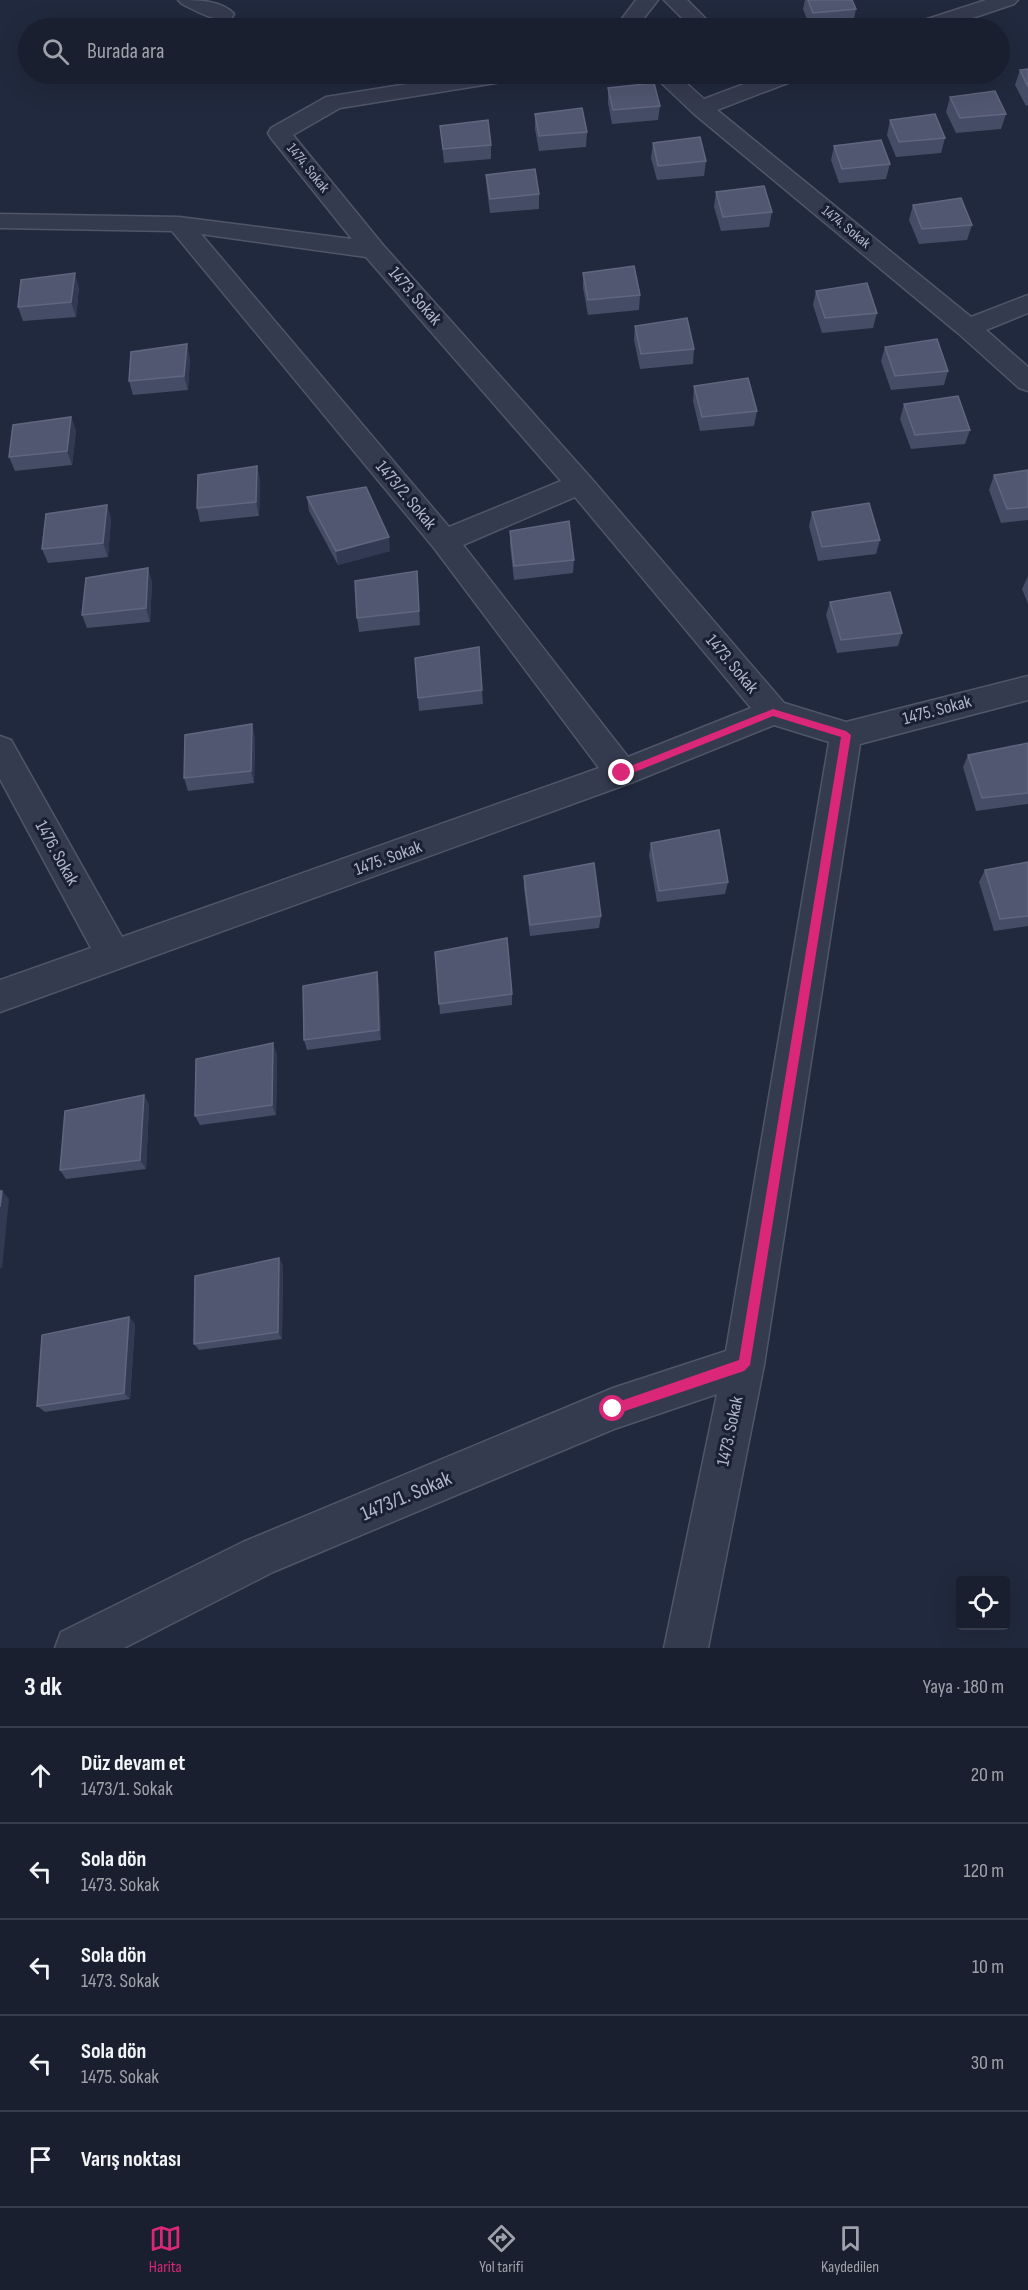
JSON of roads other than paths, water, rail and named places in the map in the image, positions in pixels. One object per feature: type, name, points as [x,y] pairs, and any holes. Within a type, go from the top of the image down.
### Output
[{"type":"street","points":[[189,0],[223,14]]},
{"type":"street","points":[[633,18],[647,0]]},
{"type":"street","points":[[675,0],[694,18]]},
{"type":"street","points":[[953,18],[1007,0]]},
{"type":"street","name":"1474. Sokak","points":[[374,250],[279,133],[334,102],[446,84]]},
{"type":"street","name":"1474. Sokak","points":[[674,84],[968,328],[1028,382]]},
{"type":"street","points":[[701,108],[746,84]]},
{"type":"street","name":"1473. Sokak","points":[[0,221],[179,224],[374,250],[580,484],[773,712]]},
{"type":"street","name":"1473/2. Sokak","points":[[179,224],[444,541],[622,773]]},
{"type":"street","points":[[968,328],[1028,303]]},
{"type":"street","points":[[444,541],[580,484]]},
{"type":"street","name":"1475. Sokak","points":[[846,735],[1028,688]]},
{"type":"street","points":[[773,712],[846,735]]},
{"type":"street","name":"1475. Sokak","points":[[0,996],[622,773],[773,712]]},
{"type":"street","name":"1473. Sokak","points":[[686,1648],[744,1365],[846,735]]},
{"type":"street","name":"1476. Sokak","points":[[0,749],[114,957]]},
{"type":"street","name":"1473/1. Sokak","points":[[77,1648],[258,1557],[613,1409],[744,1365]]}]
